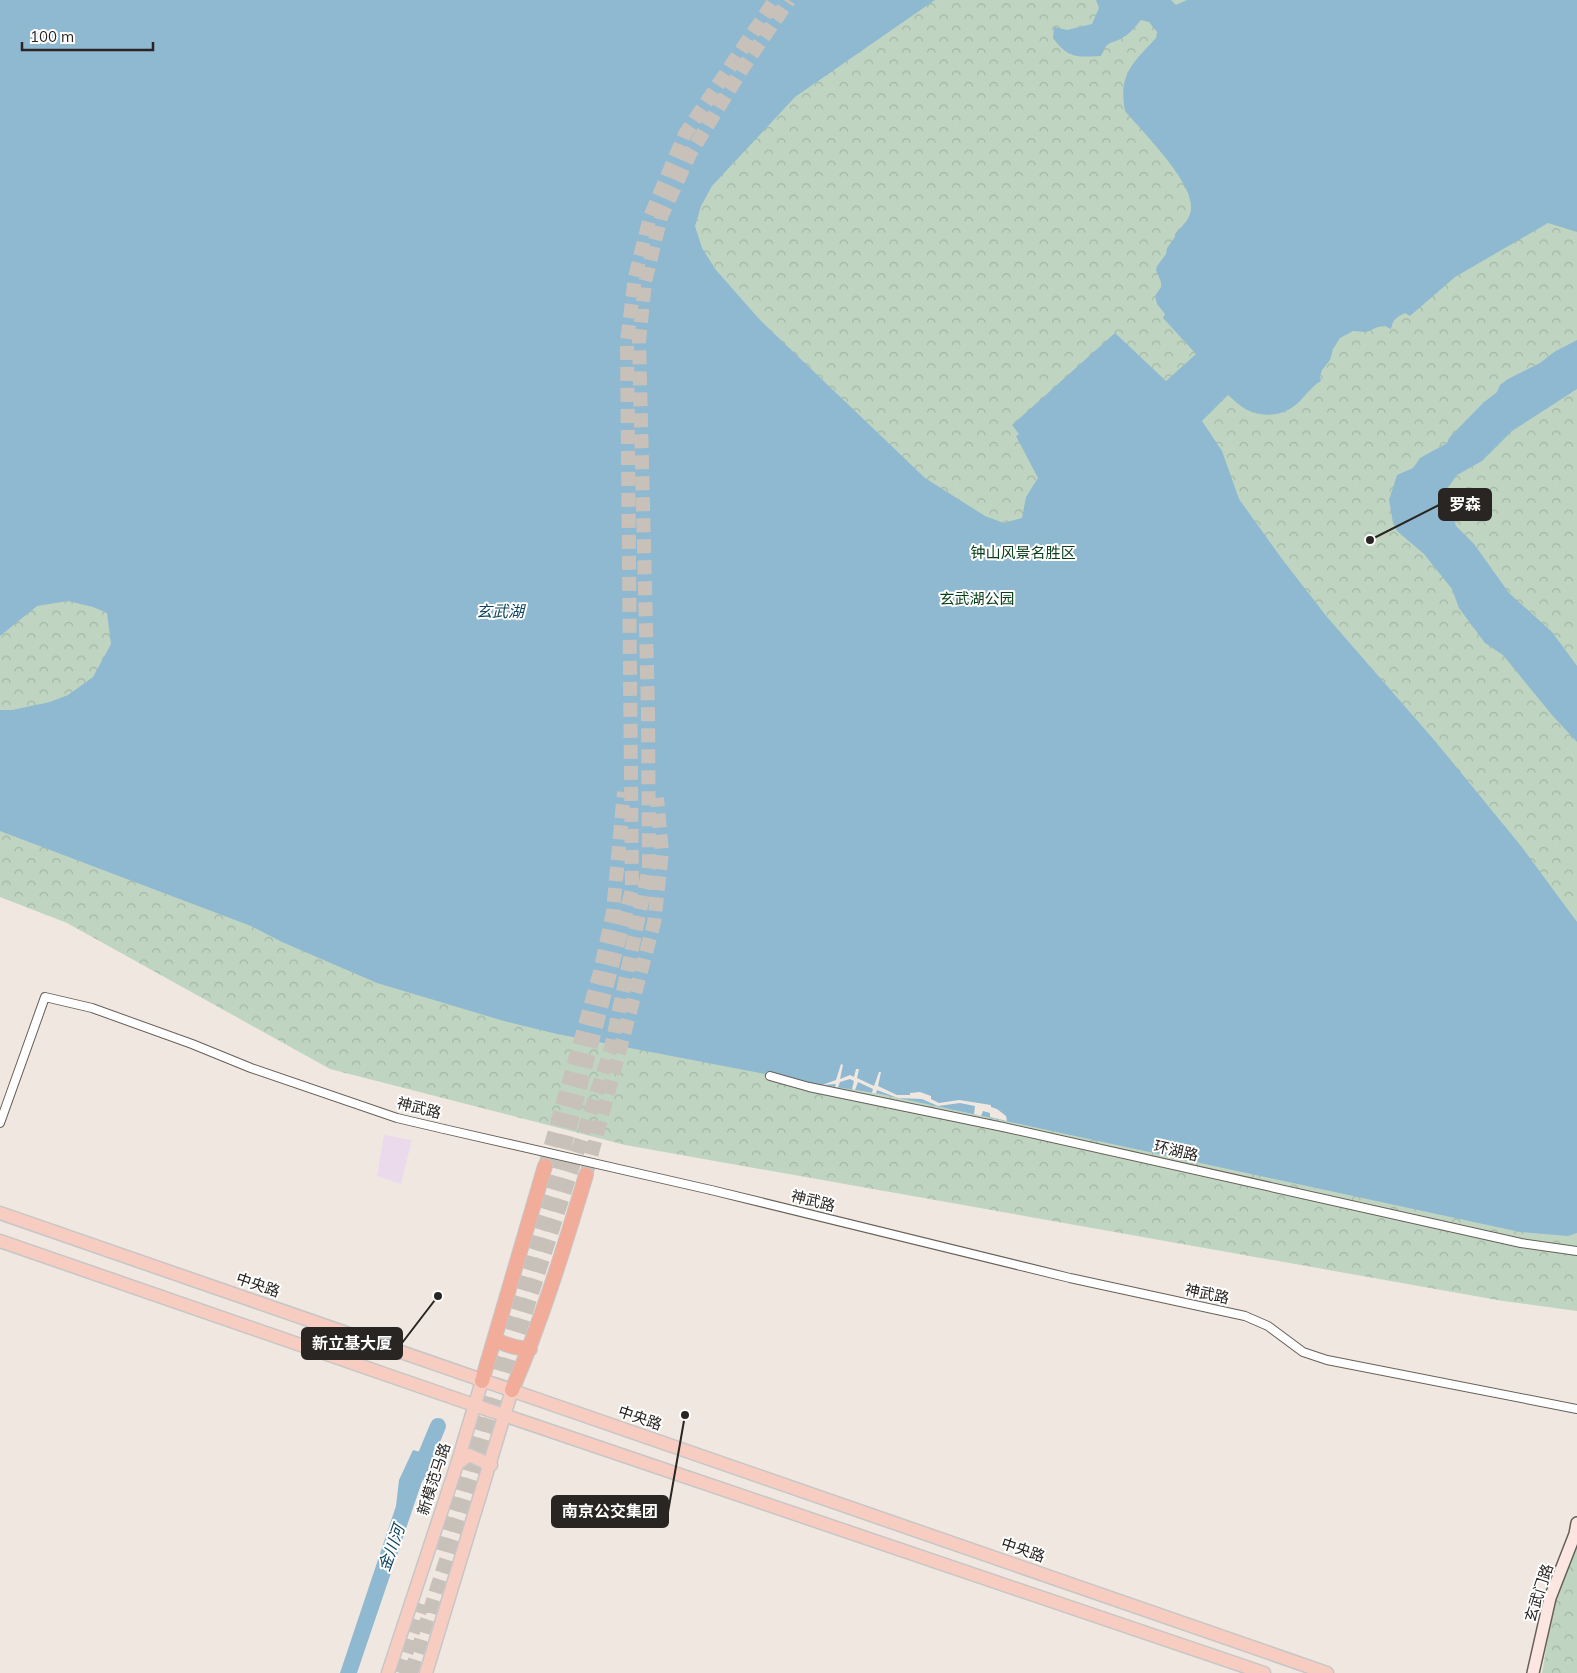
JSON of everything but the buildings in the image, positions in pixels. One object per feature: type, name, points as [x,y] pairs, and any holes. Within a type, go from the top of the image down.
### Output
[{"type":"highway","points":[[482,1381],[545,1166]]},
{"type":"highway","points":[[512,1390],[530,1348],[553,1284],[586,1175]]},
{"type":"highway","points":[[495,1339],[505,1345],[516,1348],[530,1348]]},
{"type":"main road","name":"中央路","points":[[0,1213],[1327,1673]]},
{"type":"main road","points":[[0,1241],[474,1405],[506,1414],[1264,1673]]},
{"type":"main road","name":"新模范马路","points":[[388,1673],[482,1381]]},
{"type":"main road","points":[[426,1673],[491,1465],[512,1390]]},
{"type":"main road","points":[[456,1464],[469,1455],[491,1465]]},
{"type":"street","name":"神武路","points":[[0,1123],[46,997],[92,1008],[192,1044],[251,1068],[397,1118],[710,1190],[1051,1274],[1245,1316],[1268,1326],[1304,1352],[1327,1360],[1577,1409]]},
{"type":"street","name":"环湖路","points":[[770,1076],[809,1087],[1004,1126],[1520,1243],[1577,1251]]},
{"type":"street","name":"玄武门路","points":[[1533,1673],[1550,1598],[1575,1534],[1577,1523]]},
{"type":"shaded area","points":[[384,1135],[412,1140],[401,1184],[377,1176]]},
{"type":"green space","name":"玄武湖","points":[[0,0],[1577,0],[1577,1311],[1503,1301],[625,1145],[330,1069],[67,923],[0,897]]},
{"type":"green space","points":[[1577,1539],[1577,1673],[1542,1673],[1553,1608]]},
{"type":"water","name":"玄武湖","points":[[0,0],[935,0],[795,97],[712,186],[701,206],[695,226],[702,248],[716,270],[760,320],[925,478],[985,516],[1004,523],[1022,518],[1026,497],[1038,478],[1016,436],[1019,434],[1012,425],[1115,333],[1166,381],[1196,354],[1163,318],[1165,314],[1157,304],[1155,296],[1161,287],[1156,270],[1157,266],[1166,254],[1167,248],[1175,234],[1190,214],[1189,194],[1183,182],[1164,156],[1125,111],[1123,98],[1129,70],[1156,38],[1157,32],[1149,22],[1141,20],[1127,35],[1107,45],[1101,56],[1080,56],[1069,53],[1058,45],[1053,38],[1054,27],[1067,30],[1092,24],[1099,8],[1096,0],[1171,0],[1176,5],[1187,0],[1577,0],[1577,232],[1548,223],[1455,277],[1410,316],[1405,313],[1398,317],[1391,329],[1385,326],[1366,332],[1353,331],[1340,338],[1333,349],[1330,360],[1322,370],[1321,381],[1287,411],[1267,415],[1253,413],[1228,395],[1202,421],[1222,451],[1239,499],[1282,559],[1327,617],[1435,741],[1521,846],[1577,922],[1577,1233],[1568,1236],[1520,1232],[876,1093],[822,1085],[557,1034],[504,1021],[377,983],[282,942],[251,926],[0,831],[0,710],[12,710],[50,702],[68,695],[93,677],[111,644],[107,613],[93,607],[68,601],[37,606],[0,636]]},
{"type":"water","points":[[1577,340],[1577,389],[1512,431],[1482,461],[1457,475],[1447,489],[1448,504],[1456,526],[1474,544],[1509,593],[1552,632],[1577,666],[1577,742],[1552,715],[1503,655],[1485,643],[1459,608],[1452,589],[1424,554],[1397,531],[1393,523],[1389,500],[1397,475],[1413,468],[1420,458],[1447,443],[1449,438],[1483,403],[1497,392],[1500,385]]},
{"type":"water","points":[[413,1450],[431,1455],[357,1673],[340,1673],[396,1506],[399,1480]]},
{"type":"pier","points":[[841,1064],[843,1065],[840,1079],[850,1075],[854,1077],[856,1069],[859,1069],[857,1078],[874,1086],[879,1072],[881,1072],[878,1086],[897,1095],[910,1095],[910,1093],[920,1092],[931,1096],[931,1099],[939,1103],[959,1100],[991,1105],[991,1107],[1006,1116],[1007,1121],[990,1117],[990,1113],[983,1111],[981,1116],[974,1114],[975,1106],[960,1103],[938,1106],[922,1099],[898,1098],[877,1090],[876,1093],[872,1093],[873,1089],[858,1082],[855,1090],[852,1089],[854,1081],[850,1079],[840,1082],[838,1087],[835,1087],[836,1084],[822,1085],[836,1080]]},
{"type":"waterway","name":"金川河","points":[[418,1474],[438,1426]]},
{"type":"tunnel","points":[[439,1550],[556,1179],[632,890],[627,342],[635,277],[650,217],[685,134],[775,0]]},
{"type":"tunnel","points":[[411,1673],[611,1048],[649,868],[648,711],[639,341],[645,282],[661,217],[690,154],[744,66],[789,0]]},
{"type":"tunnel","points":[[545,1166],[600,972],[613,912],[624,792]]},
{"type":"tunnel","points":[[586,1175],[654,923],[662,852],[657,798]]},
{"type":"tunnel","points":[[400,1673],[422,1604]]},
{"type":"place","name":"罗森","points":[[1370,540]]},
{"type":"place","name":"新立基大厦","points":[[438,1296]]},
{"type":"place","name":"南京公交集团","points":[[685,1415]]},
{"type":"park label","name":"钟山风景名胜区","points":[[1023,553]]},
{"type":"park label","name":"玄武湖公园","points":[[977,599]]}]
